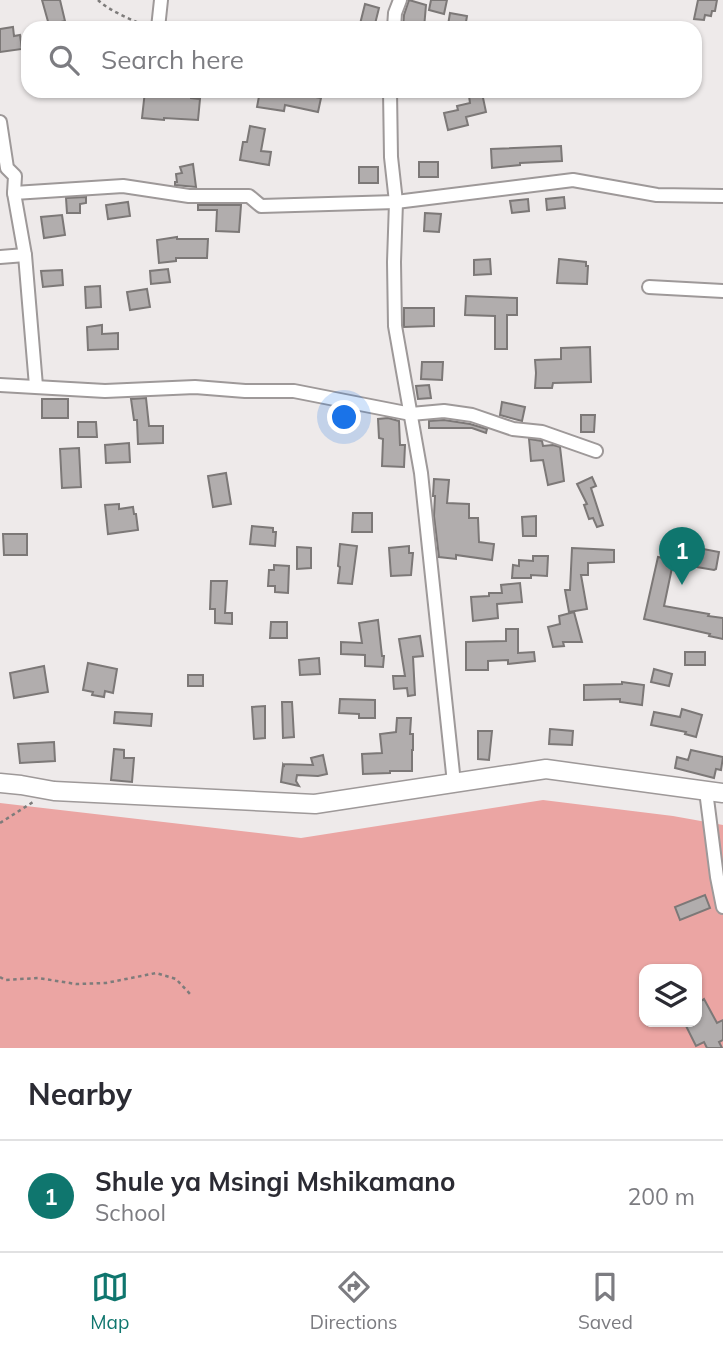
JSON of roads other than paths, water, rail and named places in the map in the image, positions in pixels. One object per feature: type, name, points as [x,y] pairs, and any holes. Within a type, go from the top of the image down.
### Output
[{"type":"street","points":[[159,21],[161,0]]},
{"type":"street","points":[[395,21],[400,0]]},
{"type":"street","points":[[390,98],[391,157],[396,202],[394,326],[421,473],[454,783]]},
{"type":"street","points":[[0,122],[4,168],[15,176],[36,386]]},
{"type":"street","points":[[15,193],[123,186],[189,196],[249,196],[261,205],[396,202],[573,180],[657,195],[723,196]]},
{"type":"street","points":[[0,257],[25,255]]},
{"type":"street","points":[[649,288],[723,291]]},
{"type":"street","points":[[0,385],[105,391],[195,387],[293,391],[411,414],[444,411],[472,415],[513,429],[542,432],[596,451]]},
{"type":"street","points":[[0,783],[54,791],[315,804],[546,769],[715,792],[716,877],[723,907]]},
{"type":"place","name":"Shule ya Msingi Mshikamano","points":[[682,585]]}]
